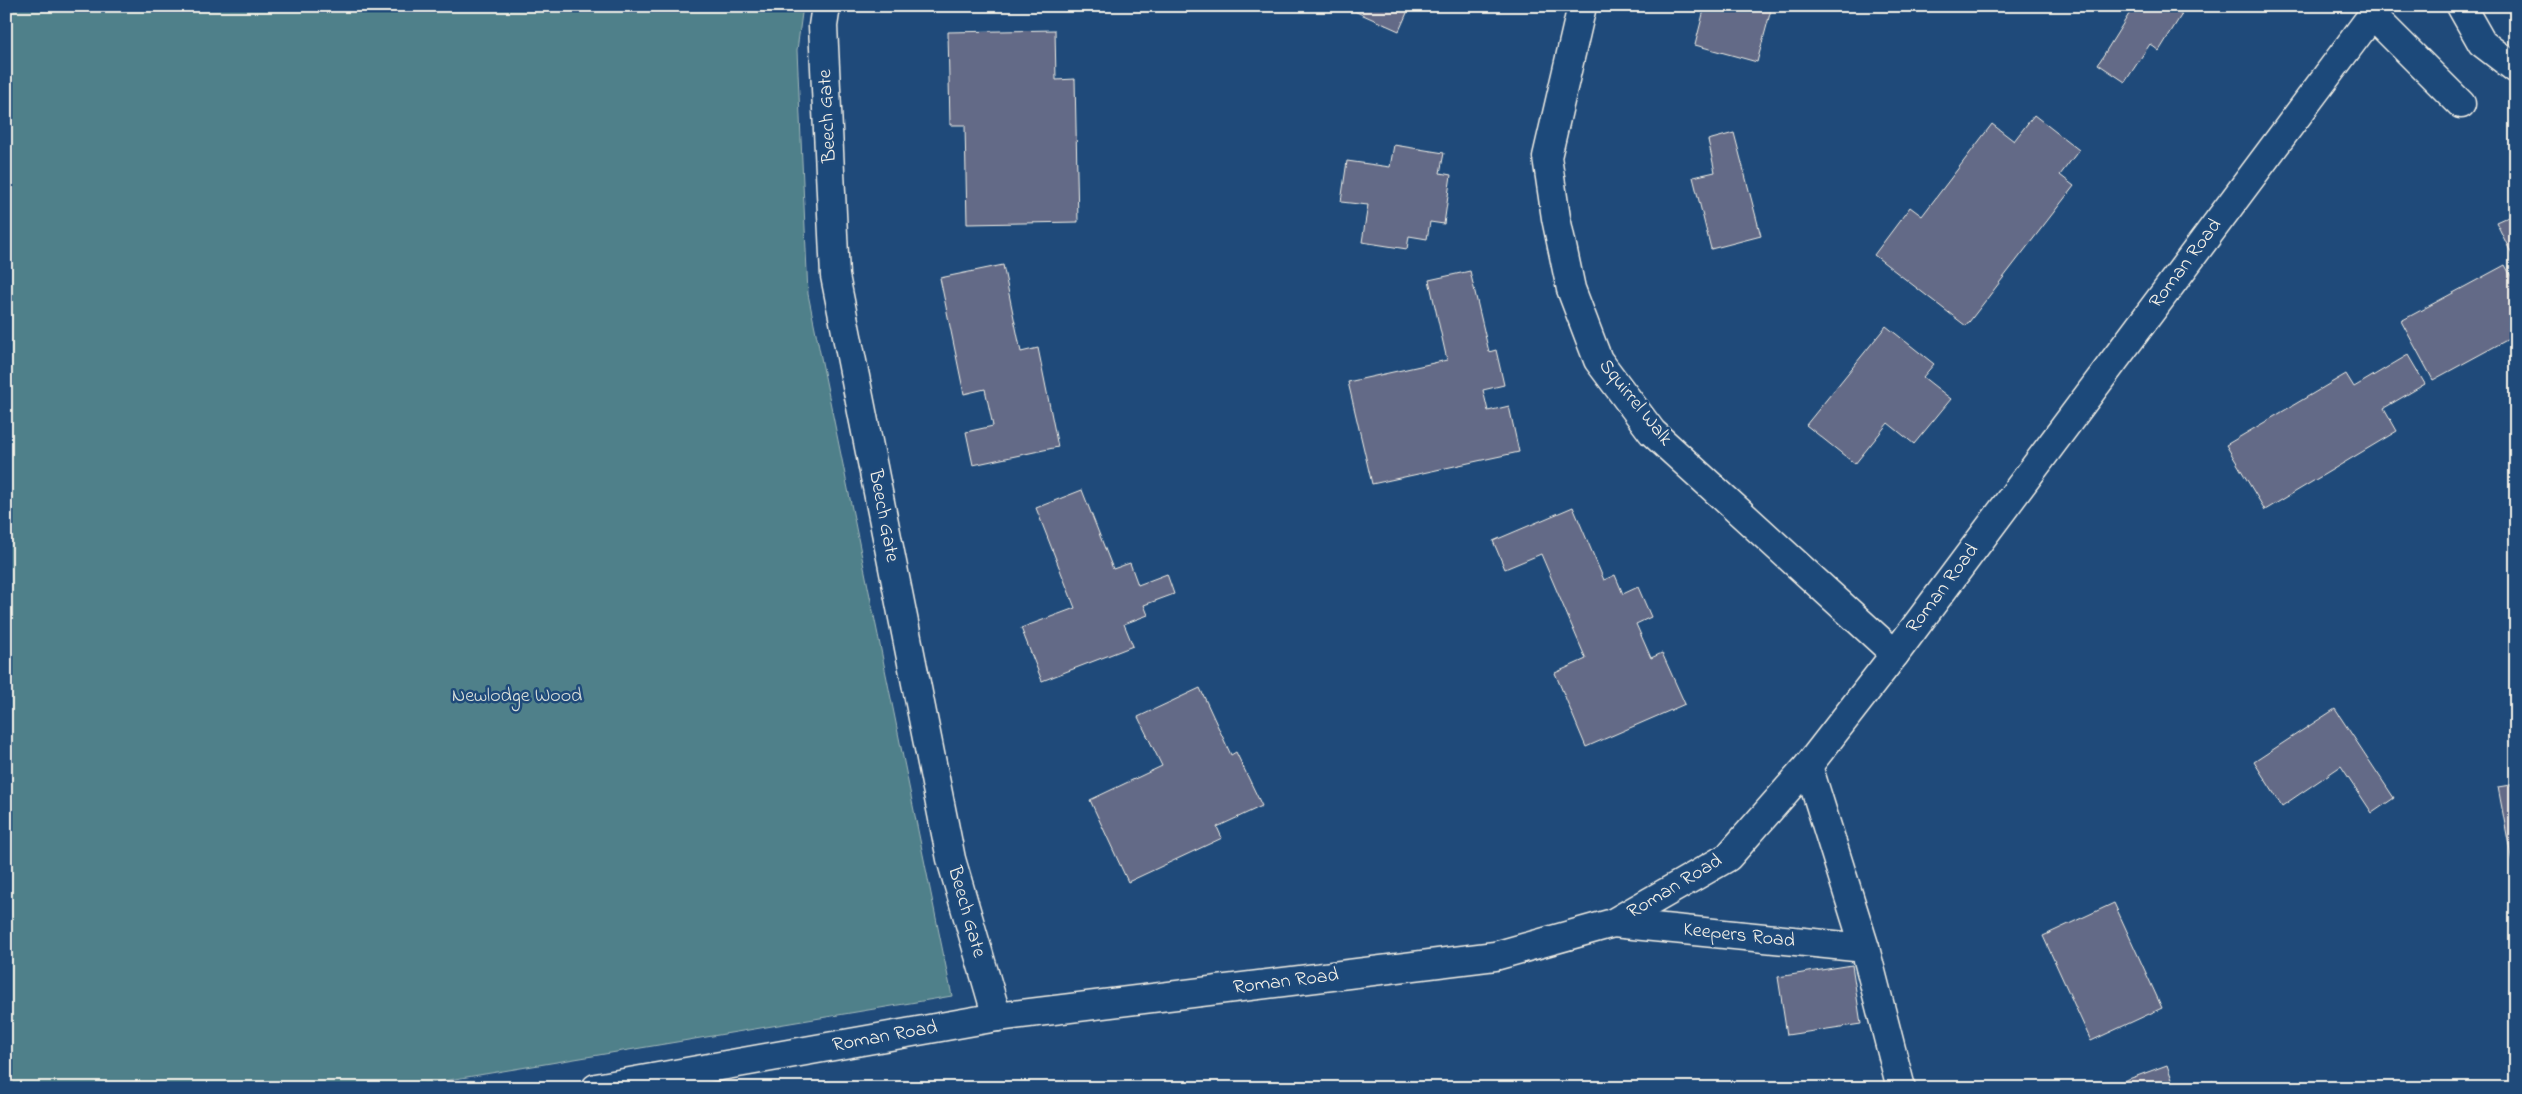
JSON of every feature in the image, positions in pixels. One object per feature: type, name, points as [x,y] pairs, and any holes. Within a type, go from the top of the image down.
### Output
[{"type":"street","name":"Beech Gate","points":[[826,6],[823,26],[835,276],[951,859],[997,1017]]},
{"type":"street","name":"Squirrel Walk","points":[[1582,6],[1547,157],[1571,289],[1598,360],[1652,432],[1895,654]]},
{"type":"street","points":[[2461,6],[2482,43],[2516,70]]},
{"type":"street","name":"Roman Road","points":[[596,1088],[997,1017],[1495,956],[1613,924],[1728,857],[1808,766],[1895,654],[2376,11]]},
{"type":"street","points":[[2376,11],[2461,104]]},
{"type":"street","points":[[1808,766],[1865,948],[1901,1088]]},
{"type":"street","name":"Keepers Road","points":[[1613,924],[1865,948]]},
{"type":"green space","name":"Newlodge Wood","points":[[6,6],[803,6],[797,50],[808,294],[952,996],[401,1088],[6,1088]]},
{"type":"building","points":[[1343,6],[1410,6],[1399,31]]},
{"type":"building","points":[[1705,6],[1772,6],[1757,62],[1695,45]]},
{"type":"building","points":[[2134,6],[2175,6],[2173,9],[2182,14],[2159,51],[2150,44],[2125,82],[2098,64]]},
{"type":"building","points":[[1055,30],[1056,80],[1075,79],[1078,222],[967,224],[965,125],[950,125],[948,32]]},
{"type":"building","points":[[2034,115],[2079,150],[2060,175],[2074,186],[1966,326],[1874,255],[1910,207],[1922,216],[1992,124],[2014,141]]},
{"type":"building","points":[[1734,133],[1761,236],[1711,249],[1693,177],[1715,172],[1708,140]]},
{"type":"building","points":[[1394,145],[1444,153],[1440,173],[1451,175],[1444,224],[1430,222],[1427,239],[1409,236],[1407,249],[1362,242],[1368,205],[1341,202],[1347,161],[1390,167]]},
{"type":"building","points":[[2516,213],[2516,263],[2496,222]]},
{"type":"building","points":[[1003,265],[1021,352],[1038,348],[1058,447],[973,465],[966,432],[993,426],[985,389],[964,394],[940,278]]},
{"type":"building","points":[[2505,265],[2516,285],[2516,335],[2433,380],[2401,321]]},
{"type":"building","points":[[1470,271],[1489,352],[1496,350],[1504,385],[1483,390],[1488,411],[1509,406],[1519,452],[1372,484],[1348,382],[1447,360],[1429,280]]},
{"type":"building","points":[[1886,326],[1934,364],[1923,377],[1951,399],[1914,444],[1888,423],[1855,464],[1806,425]]},
{"type":"building","points":[[2408,355],[2425,384],[2384,408],[2397,431],[2265,510],[2226,445],[2346,374],[2354,387]]},
{"type":"building","points":[[1082,490],[1113,569],[1130,563],[1138,585],[1167,574],[1174,594],[1144,605],[1148,615],[1124,624],[1133,646],[1042,681],[1021,628],[1075,608],[1036,508]]},
{"type":"building","points":[[1573,507],[1604,580],[1615,575],[1623,594],[1638,587],[1651,617],[1636,624],[1651,658],[1662,653],[1685,704],[1586,747],[1555,673],[1586,659],[1541,554],[1505,569],[1493,541]]},
{"type":"building","points":[[1200,688],[1231,755],[1236,752],[1262,806],[1217,827],[1222,838],[1128,882],[1090,800],[1162,766],[1138,717]]},
{"type":"building","points":[[2335,709],[2394,798],[2372,813],[2341,766],[2282,806],[2254,762]]},
{"type":"building","points":[[2516,784],[2516,861],[2512,862],[2498,787]]},
{"type":"building","points":[[2114,903],[2162,1008],[2091,1041],[2043,936]]},
{"type":"building","points":[[1852,965],[1861,1024],[1787,1035],[1778,977]]},
{"type":"building","points":[[2167,1065],[2175,1088],[2104,1088]]},
{"type":"building","points":[[2213,1081],[2215,1088],[2194,1088]]}]
